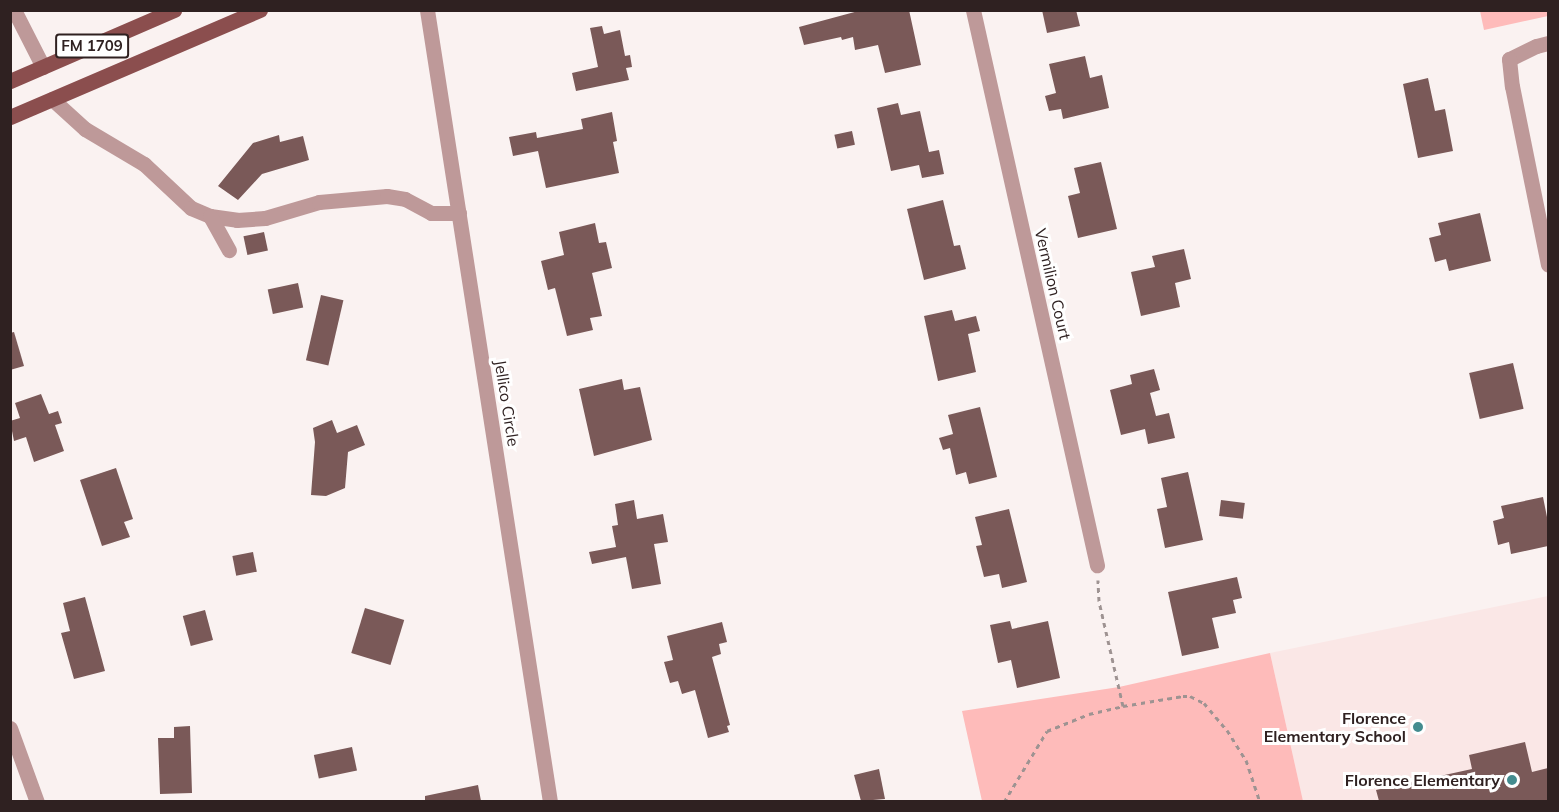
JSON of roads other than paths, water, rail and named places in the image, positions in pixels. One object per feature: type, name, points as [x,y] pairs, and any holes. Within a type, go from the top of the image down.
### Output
[{"type":"main road","name":"FM 1709","points":[[10,81],[174,10]]},
{"type":"main road","name":"FM 1709","points":[[10,117],[260,10]]},
{"type":"street","points":[[14,10],[43,67]]},
{"type":"street","name":"Jellico Circle","points":[[427,10],[550,801]]},
{"type":"street","name":"Vermilion Court","points":[[974,10],[1097,566]]},
{"type":"street","points":[[1548,44],[1536,46],[1509,59],[1548,264]]},
{"type":"street","points":[[52,99],[85,129],[144,164],[191,208],[210,216],[237,220],[265,218],[284,215],[319,202],[387,196],[405,199],[431,213],[459,213]]},
{"type":"street","points":[[210,216],[229,250]]},
{"type":"street","points":[[10,728],[37,801]]},
{"type":"place","name":"Florence Elementary School","points":[[1418,727]]},
{"type":"place","name":"Florence Elementary","points":[[1512,780]]}]
